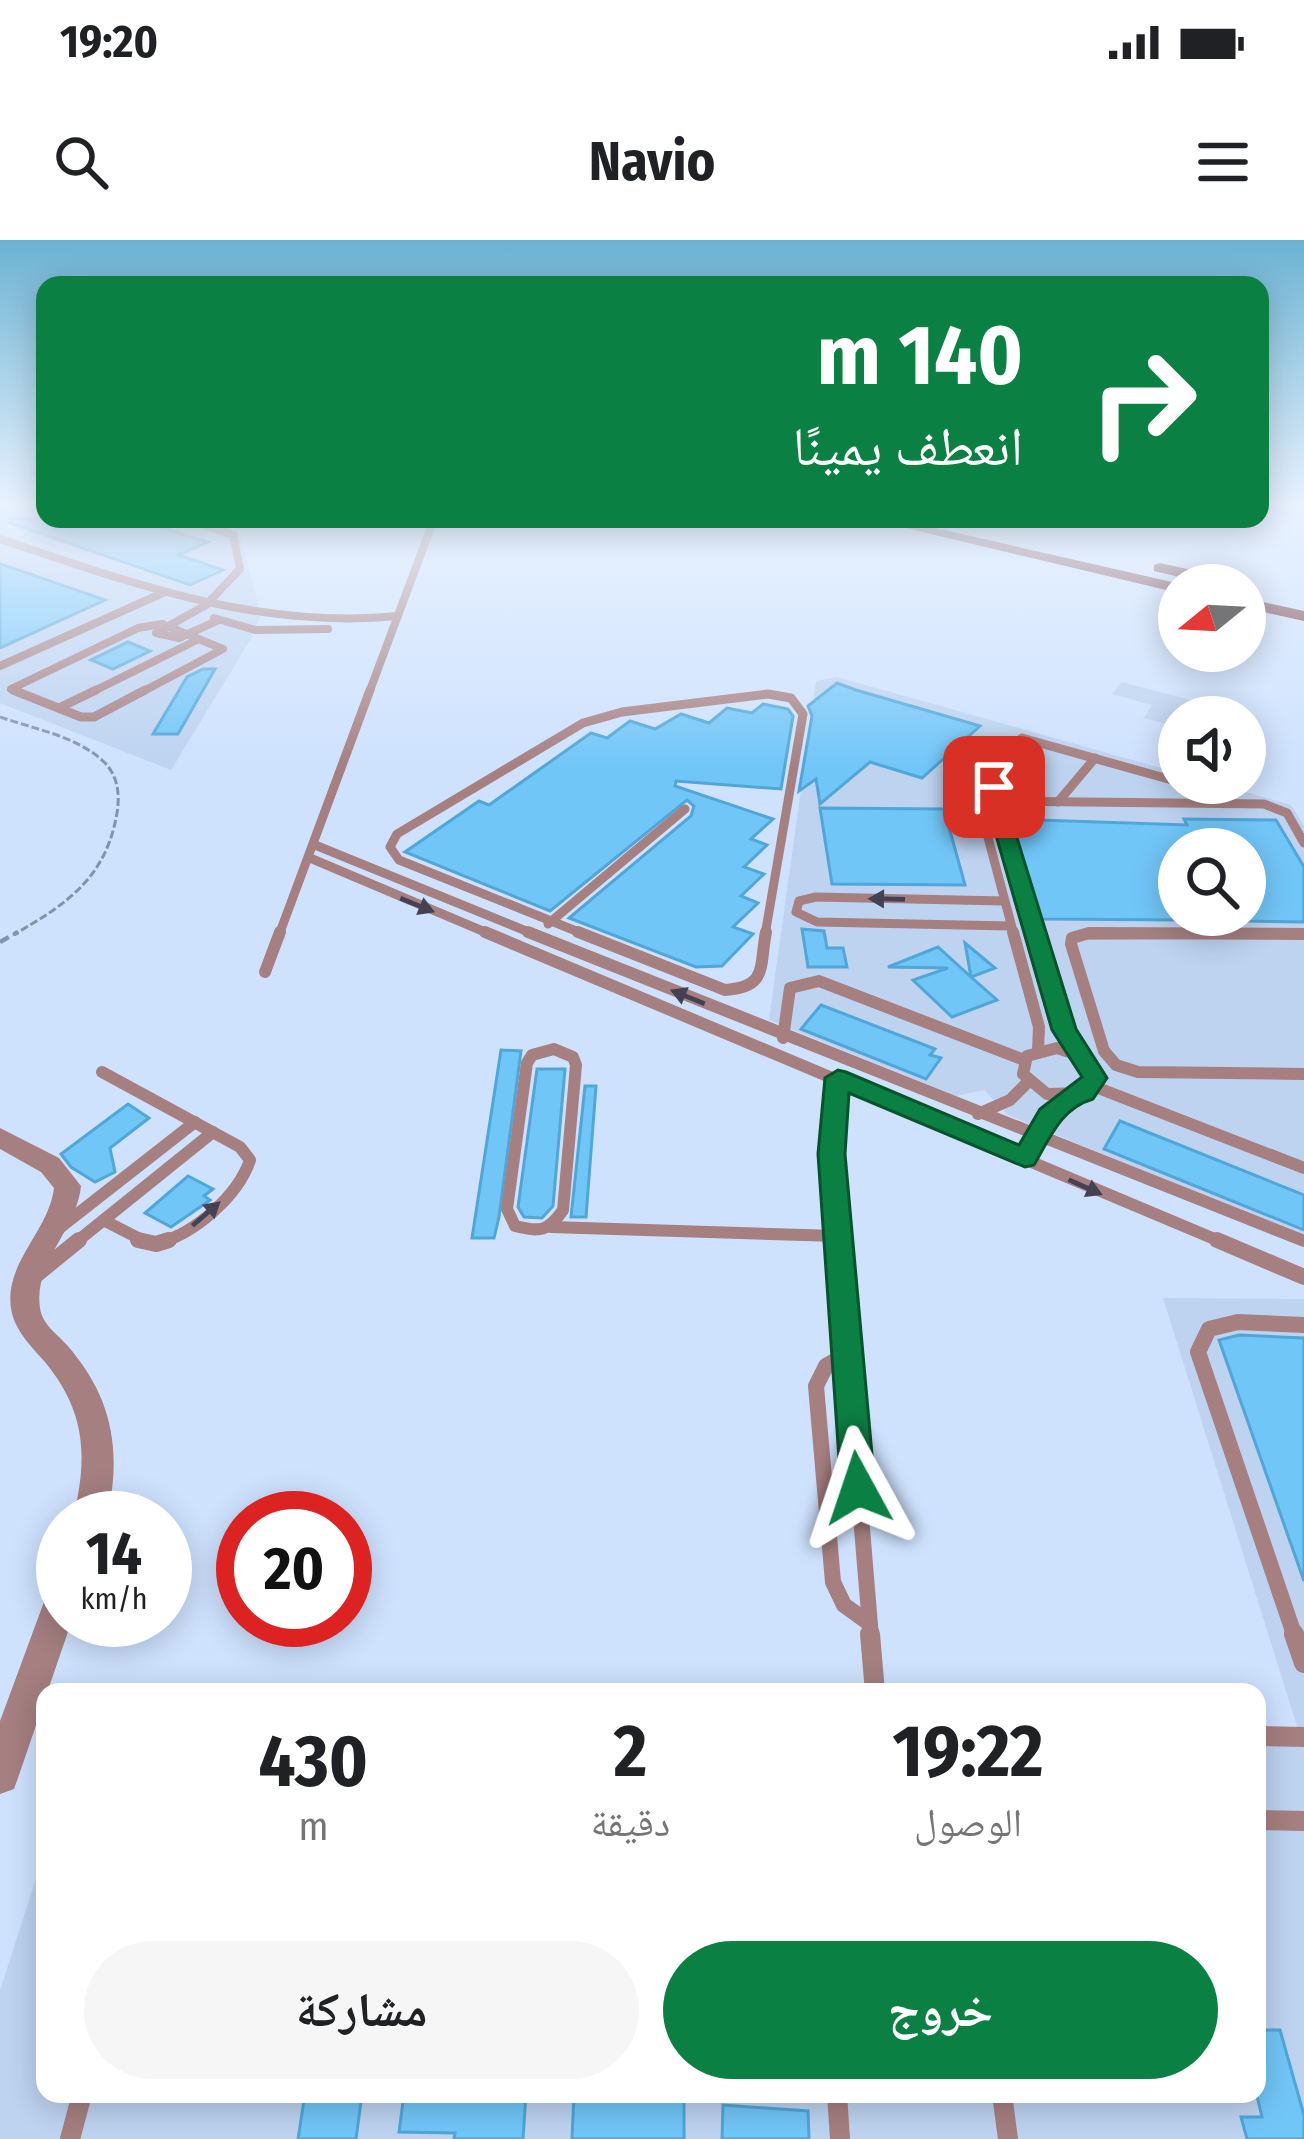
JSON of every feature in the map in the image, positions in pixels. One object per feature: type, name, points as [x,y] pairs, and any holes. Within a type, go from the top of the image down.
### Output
[{"type":"main road","points":[[1266,592],[1304,600]]},
{"type":"main road","points":[[1266,608],[1304,616]]},
{"type":"street","points":[[0,1137],[50,1166],[68,1186],[68,1199],[27,1282],[24,1304],[30,1326],[79,1380],[94,1409],[101,1442],[97,1491]]},
{"type":"street","points":[[40,1683],[49,1647]]},
{"type":"street","points":[[0,1775],[36,1696]]},
{"type":"lane","points":[[161,591],[298,625],[393,632]]},
{"type":"lane","points":[[12,690],[138,628],[164,625],[192,612],[220,591]]},
{"type":"lane","points":[[265,972],[407,591]]},
{"type":"lane","points":[[165,592],[167,603],[255,630],[398,616]]},
{"type":"lane","points":[[0,666],[165,592]]},
{"type":"lane","points":[[190,634],[218,620]]},
{"type":"lane","points":[[0,685],[85,717],[105,713],[224,650],[164,625]]},
{"type":"lane","points":[[58,708],[202,638]]},
{"type":"lane","points":[[747,1021],[803,714],[791,698],[757,696],[622,712],[583,723],[392,840],[390,848],[399,860],[750,998]]},
{"type":"lane","points":[[1038,1050],[1039,1027],[985,826],[974,805],[962,796],[1019,738],[1158,776]]},
{"type":"lane","points":[[987,784],[1013,756]]},
{"type":"lane","points":[[1058,802],[1095,758]]},
{"type":"lane","points":[[971,785],[987,784],[1004,793],[1003,825],[1054,997],[1076,1054],[1093,1069],[1093,1086]]},
{"type":"lane","points":[[974,805],[1158,803]]},
{"type":"lane","points":[[1264,804],[1280,809],[1304,843]]},
{"type":"lane","points":[[521,947],[685,808]]},
{"type":"lane","points":[[312,852],[390,876],[977,1114],[1304,1240]]},
{"type":"lane","points":[[312,852],[374,887],[1304,1277]]},
{"type":"lane","points":[[374,887],[390,876]]},
{"type":"lane","points":[[1004,901],[816,898],[799,902],[796,912],[817,922],[1010,926]]},
{"type":"lane","points":[[972,900],[983,916],[976,925]]},
{"type":"lane","points":[[1304,934],[1079,934],[1071,944],[1104,1051],[1127,1070],[1304,1074]]},
{"type":"lane","points":[[781,1056],[790,988],[819,981],[1024,1060]]},
{"type":"lane","points":[[1054,997],[1088,998]]},
{"type":"lane","points":[[551,1227],[563,1210],[576,1065],[565,1051],[554,1048],[532,1055],[526,1063],[507,1209],[514,1226],[526,1231],[551,1227],[837,1236]]},
{"type":"lane","points":[[1024,1060],[1038,1050],[1076,1054]]},
{"type":"lane","points":[[1024,1060],[1028,1082],[1047,1094],[1071,1097]]},
{"type":"lane","points":[[102,1072],[247,1152],[250,1168],[239,1185],[182,1235],[149,1244],[105,1221]]},
{"type":"lane","points":[[838,1078],[831,1141],[874,1683]]},
{"type":"lane","points":[[977,1114],[1010,1100],[1028,1082]]},
{"type":"lane","points":[[1025,1158],[1049,1116],[1093,1086],[1304,1168]]},
{"type":"lane","points":[[46,1238],[195,1122]]},
{"type":"lane","points":[[27,1282],[213,1132]]},
{"type":"lane","points":[[1304,1325],[1222,1324],[1208,1329],[1198,1352],[1304,1663]]},
{"type":"lane","points":[[847,1354],[826,1366],[816,1386],[833,1582],[844,1605],[869,1623]]},
{"type":"lane","points":[[1266,1736],[1304,1737]]},
{"type":"lane","points":[[1266,1820],[1304,1821]]},
{"type":"lane","points":[[70,2139],[80,2103]]},
{"type":"lane","points":[[837,2103],[839,2139]]},
{"type":"lane","points":[[1004,2103],[1008,2139]]},
{"type":"path","points":[[0,717],[87,750],[116,778],[119,796],[112,848],[93,881],[76,898],[0,942]]},
{"type":"shaded area","points":[[0,591],[255,591],[261,615],[251,639],[171,770],[0,703]]},
{"type":"shaded area","points":[[837,677],[1158,767],[1158,804],[1266,804],[1266,798],[1291,805],[1304,826],[1304,1237],[1008,1115],[984,1090],[956,1096],[769,1020],[816,681]]},
{"type":"shaded area","points":[[1122,682],[1175,696],[1158,696],[1158,722],[1144,718],[1152,705],[1112,694]]},
{"type":"shaded area","points":[[1163,1298],[1304,1299],[1304,2139],[0,2139],[0,1991],[36,1878],[36,2103],[1266,2103],[1266,1743],[1302,1742]]},
{"type":"building","points":[[0,591],[78,591],[105,600],[0,648]]},
{"type":"building","points":[[128,642],[150,651],[113,669],[91,660]]},
{"type":"building","points":[[215,669],[178,734],[153,734],[187,677]]},
{"type":"building","points":[[837,683],[980,726],[922,778],[870,762],[820,804],[816,779],[799,791],[812,716],[808,706]]},
{"type":"building","points":[[763,704],[788,709],[793,716],[781,789],[676,781],[675,786],[773,819],[751,839],[767,845],[744,867],[764,874],[741,896],[758,903],[733,927],[753,934],[722,966],[696,967],[569,918],[691,816],[694,806],[687,800],[550,911],[405,852],[479,801],[489,805],[591,733],[607,738],[630,721],[655,729],[681,714],[709,723],[727,708],[752,713]]},
{"type":"building","points":[[820,808],[944,809],[965,885],[832,884]]},
{"type":"building","points":[[1011,819],[1187,825],[1184,819],[1276,820],[1304,867],[1304,922],[1266,921],[1266,828],[1158,828],[1158,920],[1040,919]]},
{"type":"building","points":[[802,929],[824,931],[827,948],[843,948],[847,967],[808,967]]},
{"type":"building","points":[[965,943],[995,968],[971,977]]},
{"type":"building","points":[[938,947],[997,1000],[952,1017],[913,980],[948,968],[888,967]]},
{"type":"building","points":[[821,1005],[935,1049],[930,1055],[941,1058],[926,1079],[801,1029]]},
{"type":"building","points":[[501,1050],[521,1051],[499,1217],[494,1238],[472,1238]]},
{"type":"building","points":[[537,1069],[565,1069],[553,1206],[542,1218],[524,1217],[518,1207]]},
{"type":"building","points":[[585,1086],[596,1086],[586,1217],[571,1217]]},
{"type":"building","points":[[128,1104],[149,1118],[110,1148],[115,1172],[95,1182],[71,1167],[61,1154]]},
{"type":"building","points":[[1120,1121],[1304,1195],[1304,1230],[1104,1149]]},
{"type":"building","points":[[188,1176],[213,1189],[204,1196],[210,1200],[171,1227],[145,1213]]},
{"type":"building","points":[[1239,1335],[1304,1338],[1304,1581],[1219,1340]]},
{"type":"building","points":[[1266,2030],[1280,2030],[1304,2115],[1304,2139],[1247,2139],[1241,2117],[1262,2117],[1259,2103],[1266,2103]]},
{"type":"building","points":[[304,2103],[361,2103],[356,2139],[298,2139]]},
{"type":"building","points":[[403,2103],[525,2103],[523,2139],[454,2139],[455,2133],[399,2132]]},
{"type":"building","points":[[574,2103],[684,2103],[684,2139],[572,2139]]},
{"type":"building","points":[[723,2105],[808,2111],[809,2139],[722,2139]]},
{"type":"route","points":[[858,1488],[831,1154],[838,1078],[1025,1158],[1049,1116],[1093,1086],[1095,1078],[1064,1030],[1003,825],[1000,811],[1006,797],[994,787]]}]
